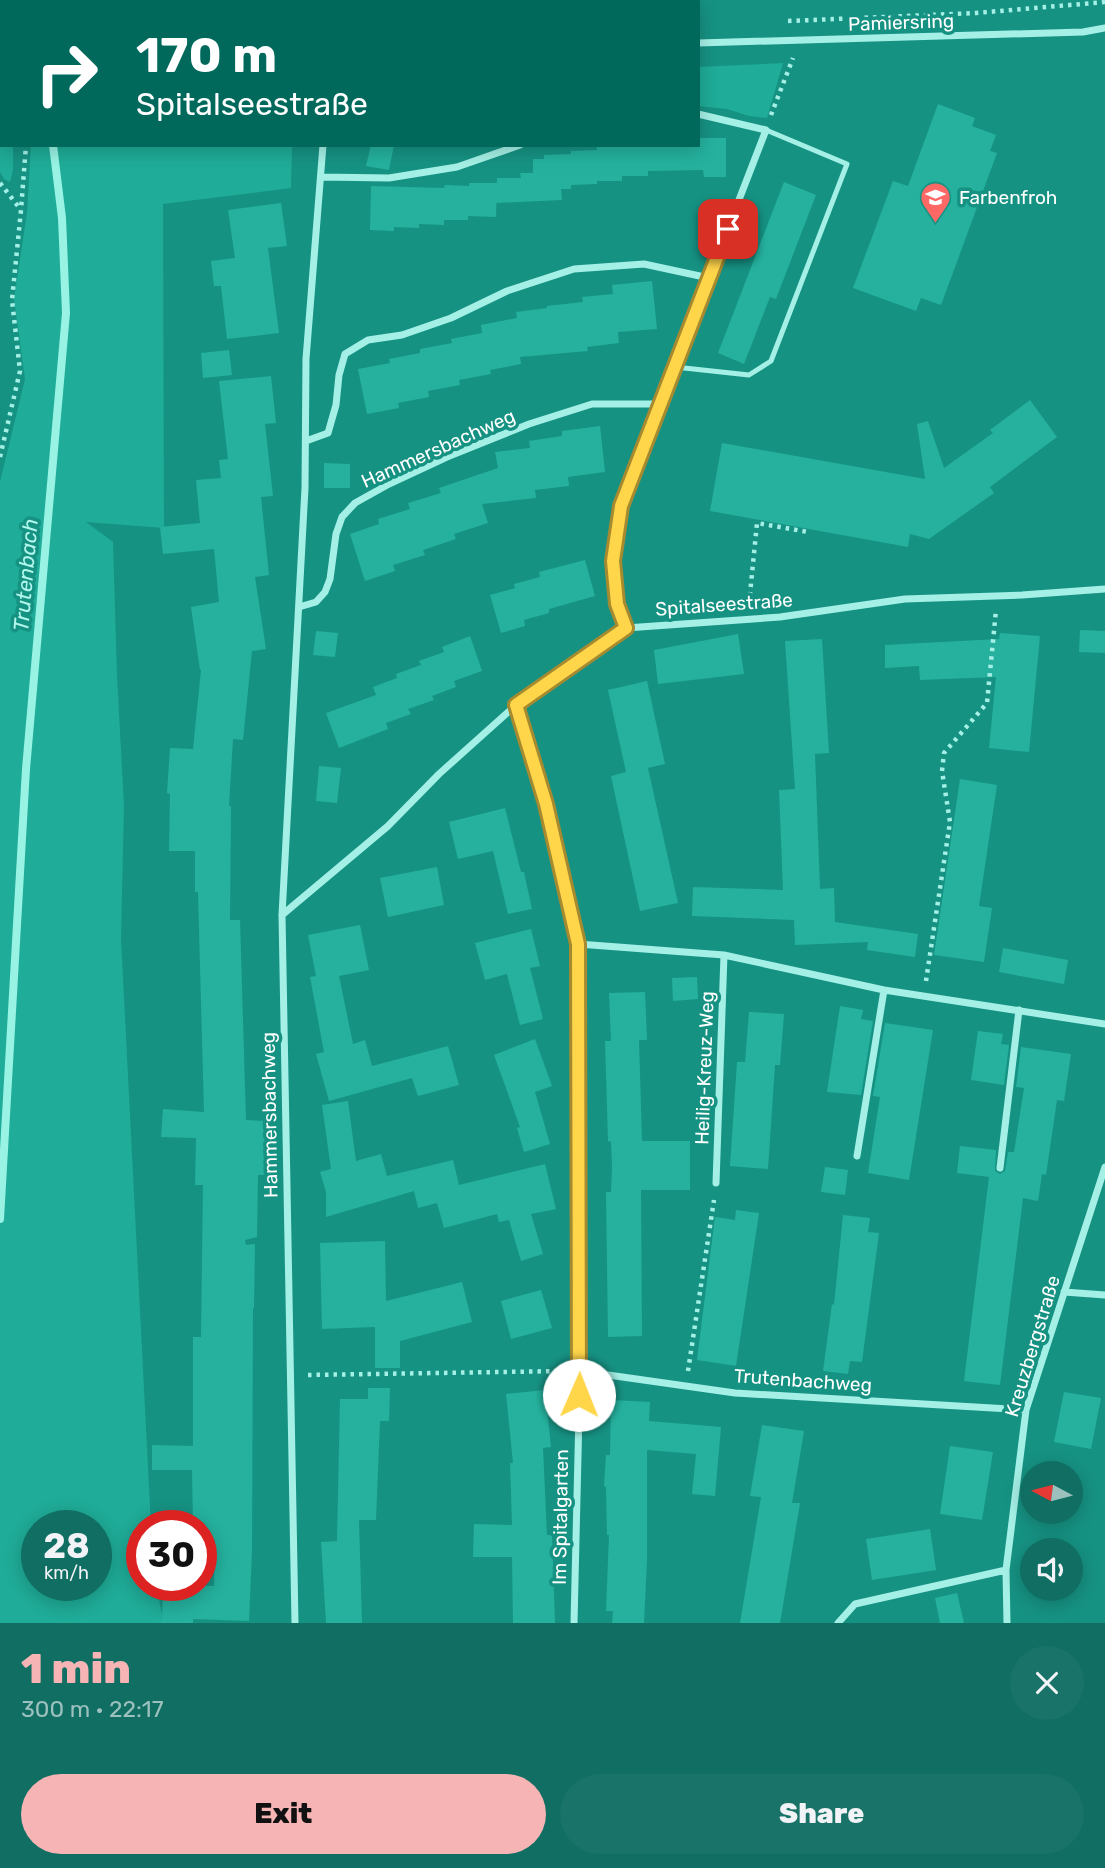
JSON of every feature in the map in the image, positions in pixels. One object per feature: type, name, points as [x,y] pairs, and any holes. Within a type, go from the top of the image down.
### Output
[{"type":"street","name":"Pamiersring","points":[[700,43],[1083,32],[1105,28]]},
{"type":"street","points":[[282,915],[388,826],[439,774],[516,705],[626,628],[617,604],[613,561],[621,506],[766,130],[700,114]]},
{"type":"street","name":"Hammersbachweg","points":[[295,1623],[282,915],[306,488],[306,359],[323,147]]},
{"type":"street","points":[[321,177],[389,178],[457,167],[514,147]]},
{"type":"street","points":[[306,441],[328,433],[345,354],[368,340],[402,335],[450,318],[507,290],[574,269],[644,264],[709,278]]},
{"type":"street","name":"Hammersbachweg","points":[[299,607],[316,602],[325,592],[342,517],[355,503],[377,490],[447,457],[529,424],[592,404],[660,404]]},
{"type":"street","name":"Spitalseestraße","points":[[626,628],[780,617],[905,599],[1105,589]]},
{"type":"street","name":"Im Spitalgarten","points":[[516,705],[546,804],[578,944],[580,1370],[573,1623]]},
{"type":"street","points":[[578,944],[724,955],[884,990],[1105,1024]]},
{"type":"street","name":"Heilig-Kreuz-Weg","points":[[716,1183],[724,955]]},
{"type":"street","points":[[857,1156],[884,990]]},
{"type":"street","points":[[1000,1168],[1019,1010]]},
{"type":"street","name":"Kreuzbergstraße","points":[[1007,1623],[1006,1570],[1026,1410],[1105,1167]]},
{"type":"street","points":[[1064,1292],[1105,1295]]},
{"type":"street","name":"Trutenbachweg","points":[[580,1370],[735,1393],[1026,1410]]},
{"type":"street","points":[[838,1623],[855,1604],[1006,1570]]},
{"type":"lane","points":[[675,367],[749,374],[771,361],[847,164],[766,130]]},
{"type":"path","points":[[776,21],[976,13],[1105,2]]},
{"type":"path","points":[[766,130],[799,40]]},
{"type":"path","points":[[0,457],[20,371],[12,300],[26,147]]},
{"type":"path","points":[[0,183],[21,210]]},
{"type":"path","points":[[748,619],[757,523],[808,533]]},
{"type":"path","points":[[924,996],[950,822],[942,771],[944,753],[987,703],[998,596]]},
{"type":"path","points":[[686,1386],[716,1183]]},
{"type":"path","points":[[289,1375],[580,1370]]},
{"type":"green space","points":[[783,63],[767,118],[700,106],[700,67]]},
{"type":"green space","points":[[0,147],[13,147],[10,182],[4,179],[0,172]]},
{"type":"green space","points":[[31,147],[292,147],[291,188],[163,204],[164,528],[86,522],[113,542],[124,806],[121,939],[150,1510],[126,1510],[126,1601],[159,1601],[164,1623],[0,1623],[0,482],[25,379],[14,299],[27,213]]},
{"type":"building","points":[[938,104],[975,118],[972,126],[996,135],[990,151],[997,153],[941,305],[921,298],[916,311],[853,288],[893,181],[908,186]]},
{"type":"building","points":[[700,138],[726,138],[726,177],[704,177],[703,170],[648,171],[648,176],[622,176],[622,181],[571,185],[571,189],[561,189],[562,200],[496,203],[497,178],[521,178],[520,173],[533,173],[533,159],[544,159],[544,155],[571,154],[571,151],[597,150],[596,147],[700,147]]},
{"type":"building","points":[[371,147],[394,147],[389,170],[366,166]]},
{"type":"building","points":[[784,182],[816,195],[776,299],[770,297],[744,364],[718,353]]},
{"type":"building","points":[[469,183],[497,183],[496,217],[468,216],[468,220],[444,220],[444,225],[419,224],[419,228],[370,230],[371,186],[444,188],[445,185],[469,186]]},
{"type":"building","points":[[281,203],[287,246],[268,248],[279,333],[227,339],[221,286],[214,286],[211,261],[235,258],[228,210]]},
{"type":"building","points":[[652,281],[657,329],[618,332],[619,343],[587,347],[588,351],[520,357],[521,364],[490,370],[491,374],[459,380],[460,385],[428,391],[429,397],[398,403],[399,408],[367,414],[358,369],[390,363],[389,359],[452,343],[451,339],[482,333],[481,325],[517,318],[516,312],[583,302],[582,297],[613,294],[612,285]]},
{"type":"building","points":[[229,350],[232,375],[203,378],[201,353]]},
{"type":"building","points":[[271,376],[276,423],[265,424],[273,496],[261,497],[269,575],[255,577],[266,649],[252,651],[243,740],[233,739],[229,806],[230,920],[240,920],[246,1120],[267,1121],[265,1175],[258,1175],[257,1237],[245,1240],[246,1245],[255,1244],[249,1621],[193,1619],[193,1623],[162,1623],[163,1601],[217,1601],[217,1510],[193,1510],[192,1470],[152,1470],[152,1445],[193,1446],[193,1337],[201,1337],[203,1185],[195,1185],[196,1138],[161,1137],[163,1109],[204,1112],[198,892],[195,892],[195,851],[169,851],[170,794],[167,793],[170,748],[193,749],[201,670],[191,607],[219,602],[214,549],[163,554],[160,527],[200,523],[196,480],[221,478],[219,460],[228,459],[219,381]]},
{"type":"building","points":[[1030,400],[1057,437],[990,487],[994,493],[929,539],[910,534],[908,547],[710,511],[722,443],[925,479],[917,424],[928,421],[944,468],[993,433],[990,430]]},
{"type":"building","points":[[600,426],[605,472],[568,477],[569,486],[535,490],[536,498],[482,504],[488,523],[454,534],[456,539],[423,550],[425,555],[393,565],[395,571],[365,581],[350,534],[379,524],[378,519],[410,509],[408,503],[441,493],[439,488],[498,468],[495,452],[530,448],[529,441],[562,436],[562,431]]},
{"type":"building","points":[[324,463],[350,464],[350,488],[324,488]]},
{"type":"building","points":[[585,560],[595,596],[549,609],[549,613],[524,620],[525,626],[501,633],[490,595],[515,588],[514,584],[540,577],[539,572]]},
{"type":"building","points":[[1080,630],[1105,631],[1105,653],[1079,652]]},
{"type":"building","points":[[316,631],[338,633],[335,657],[313,655]]},
{"type":"building","points":[[1000,633],[1040,636],[1029,752],[989,748],[996,677],[920,680],[919,666],[885,668],[885,645],[999,639]]},
{"type":"building","points":[[738,634],[744,674],[658,684],[654,650]]},
{"type":"building","points":[[470,636],[482,671],[454,681],[456,687],[432,696],[434,700],[408,709],[411,714],[386,723],[388,729],[339,748],[326,713],[376,695],[373,687],[397,678],[396,674],[421,665],[419,661],[444,652],[442,647]]},
{"type":"building","points":[[822,639],[829,753],[815,754],[820,889],[834,888],[835,922],[918,934],[915,957],[867,950],[868,942],[795,945],[794,920],[692,916],[693,887],[783,890],[779,790],[795,789],[785,641]]},
{"type":"building","points":[[647,681],[665,764],[648,768],[678,903],[640,911],[611,776],[626,772],[608,690]]},
{"type":"building","points":[[319,766],[341,768],[337,803],[316,801]]},
{"type":"building","points":[[960,779],[997,785],[979,906],[992,908],[984,962],[934,955]]},
{"type":"building","points":[[505,808],[532,909],[508,914],[493,851],[458,859],[449,822]]},
{"type":"building","points":[[437,867],[444,905],[388,917],[380,878]]},
{"type":"building","points":[[360,925],[369,970],[339,976],[353,1044],[365,1040],[372,1066],[448,1046],[459,1085],[418,1096],[412,1078],[329,1101],[316,1054],[324,1052],[310,977],[316,976],[308,935]]},
{"type":"building","points":[[531,929],[540,966],[530,968],[543,1019],[520,1025],[507,974],[485,980],[475,943]]},
{"type":"building","points":[[1003,948],[1068,960],[1064,984],[999,972]]},
{"type":"building","points":[[697,977],[698,999],[673,1001],[672,978]]},
{"type":"building","points":[[645,992],[647,1040],[639,1040],[642,1141],[690,1141],[690,1190],[641,1190],[642,1336],[608,1337],[606,1192],[611,1192],[612,1167],[611,1142],[608,1141],[605,1041],[611,1041],[609,993]]},
{"type":"building","points":[[840,1006],[863,1010],[861,1019],[873,1021],[861,1095],[827,1092]]},
{"type":"building","points":[[749,1012],[784,1014],[780,1065],[775,1065],[768,1169],[730,1166],[737,1062],[745,1062]]},
{"type":"building","points":[[885,1023],[933,1030],[909,1180],[868,1173],[880,1097],[873,1096]]},
{"type":"building","points":[[978,1031],[1003,1034],[1001,1044],[1009,1045],[1004,1085],[971,1080]]},
{"type":"building","points":[[535,1039],[552,1086],[535,1092],[550,1144],[524,1152],[517,1128],[520,1127],[494,1055]]},
{"type":"building","points":[[1021,1047],[1071,1054],[1064,1101],[1057,1100],[1046,1175],[1042,1174],[1038,1201],[1023,1198],[1000,1385],[964,1381],[989,1177],[957,1173],[960,1146],[996,1150],[995,1171],[1000,1174],[1005,1171],[1008,1152],[1014,1152],[1024,1088],[1016,1087]]},
{"type":"building","points":[[348,1101],[356,1161],[381,1154],[387,1176],[453,1160],[459,1185],[545,1164],[556,1209],[531,1214],[543,1254],[521,1261],[509,1220],[499,1222],[497,1214],[444,1228],[437,1203],[418,1208],[414,1191],[326,1217],[326,1192],[320,1172],[331,1169],[322,1105]]},
{"type":"building","points":[[825,1167],[848,1170],[845,1195],[821,1192]]},
{"type":"building","points":[[736,1210],[759,1213],[736,1366],[697,1360],[715,1217],[735,1220]]},
{"type":"building","points":[[843,1215],[870,1218],[868,1232],[879,1233],[862,1362],[850,1361],[848,1374],[823,1371],[832,1304],[834,1305]]},
{"type":"building","points":[[385,1241],[386,1301],[462,1282],[472,1322],[400,1341],[400,1368],[375,1368],[375,1327],[322,1329],[320,1243]]},
{"type":"building","points":[[541,1290],[552,1328],[511,1339],[501,1301]]},
{"type":"building","points":[[368,1388],[390,1388],[389,1421],[380,1421],[376,1520],[359,1520],[362,1623],[326,1623],[321,1542],[337,1541],[340,1399],[368,1399]]},
{"type":"building","points":[[545,1390],[551,1447],[543,1448],[547,1535],[552,1535],[555,1623],[513,1623],[512,1557],[473,1557],[474,1524],[512,1525],[510,1463],[513,1463],[506,1394]]},
{"type":"building","points":[[1064,1392],[1101,1398],[1091,1449],[1054,1442]]},
{"type":"building","points":[[611,1400],[650,1402],[649,1421],[721,1427],[715,1496],[692,1494],[696,1454],[647,1450],[644,1623],[612,1623],[613,1611],[606,1611],[609,1535],[604,1486],[606,1455],[610,1455]]},
{"type":"building","points":[[762,1425],[804,1431],[792,1503],[800,1503],[780,1623],[740,1623],[761,1497],[750,1496]]},
{"type":"building","points":[[950,1446],[993,1452],[982,1520],[940,1514]]},
{"type":"building","points":[[930,1529],[936,1570],[872,1580],[866,1539]]},
{"type":"building","points":[[957,1593],[964,1623],[940,1623],[935,1598]]},
{"type":"waterway","name":"Trutenbach","points":[[0,1219],[26,769],[66,313],[62,218],[53,147]]},
{"type":"place","name":"Farbenfroh","points":[[936,224]]},
{"type":"route","points":[[579,1395],[578,944],[546,804],[516,705],[626,628],[617,604],[613,561],[621,506],[728,229]]}]
